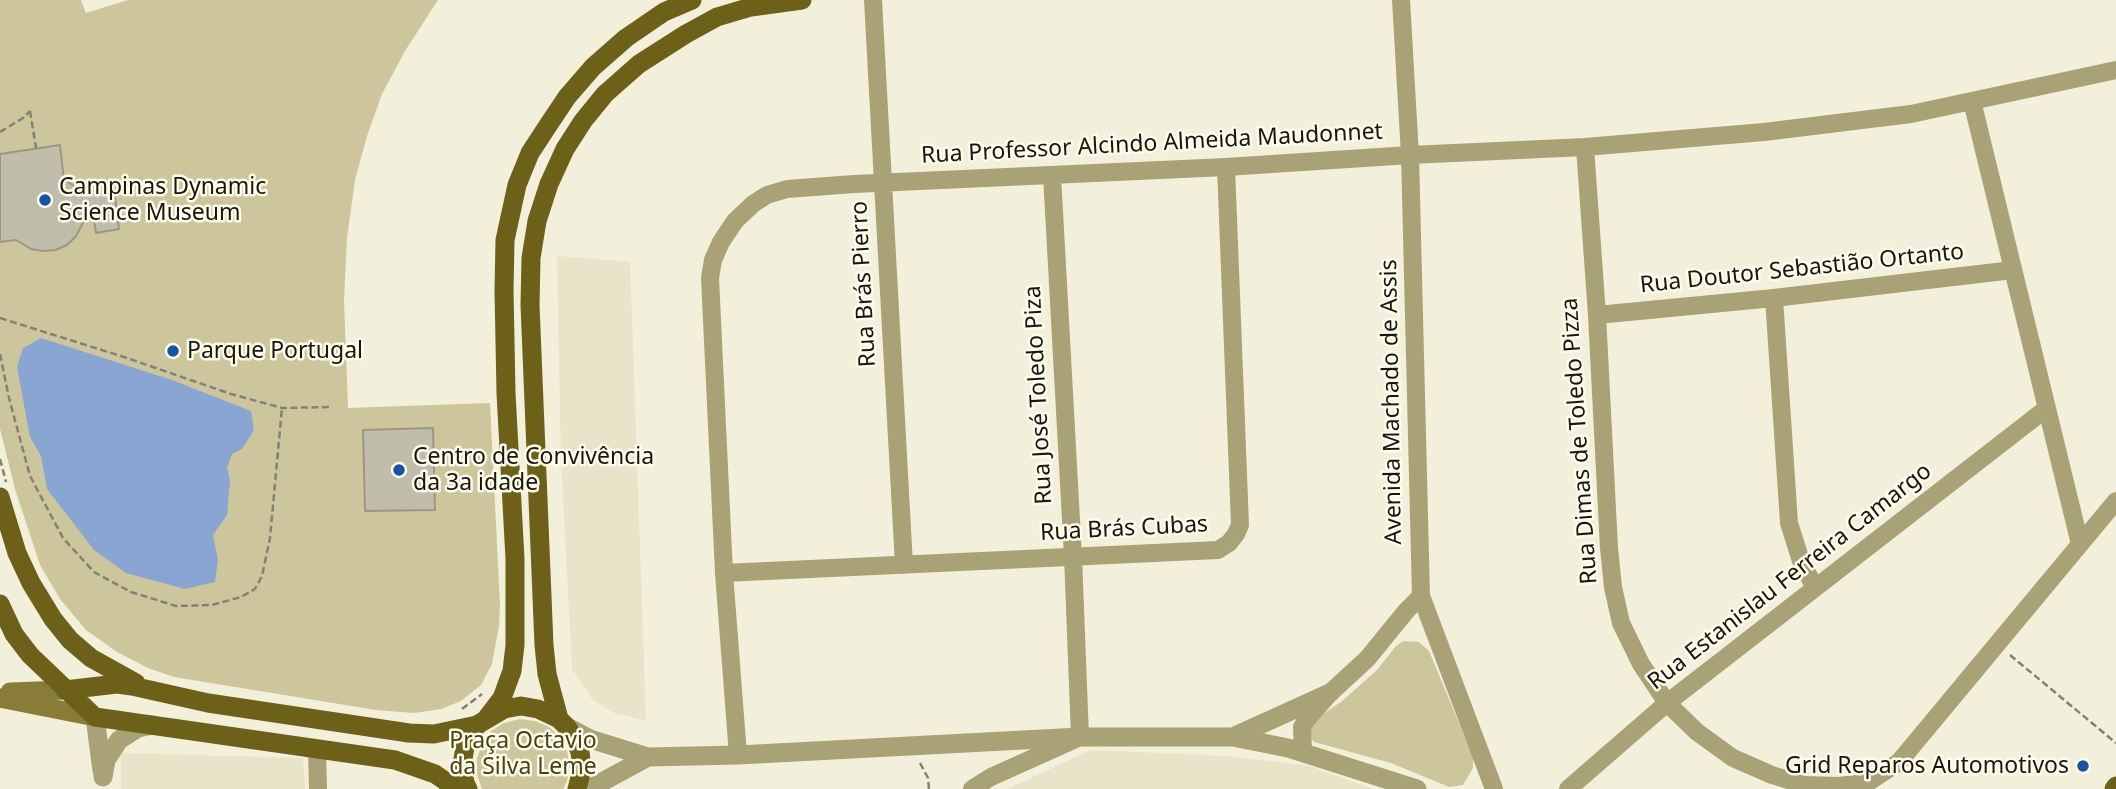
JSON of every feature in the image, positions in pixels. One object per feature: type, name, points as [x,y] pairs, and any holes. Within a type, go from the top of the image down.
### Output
[{"type":"main road","points":[[468,789],[462,765],[465,747],[481,722],[502,698],[512,671],[515,645],[515,559],[506,393],[504,290],[505,240],[517,185],[530,153],[567,97],[593,67],[626,38],[654,19],[692,0]]},
{"type":"main road","points":[[577,789],[582,769],[580,752],[575,739],[563,723],[547,674],[544,645],[530,305],[537,221],[549,184],[565,149],[583,121],[605,94],[639,64],[717,17],[751,7],[802,0]]},
{"type":"main road","points":[[3,490],[17,553],[53,619],[70,640],[91,658],[127,679],[156,691]]},
{"type":"main road","points":[[0,604],[15,634],[30,655],[95,717]]},
{"type":"main road","points":[[5,694],[30,679],[30,655]]},
{"type":"main road","points":[[5,694],[117,684],[208,703],[408,733],[434,734],[481,722],[504,709],[521,706],[538,709],[563,723]]},
{"type":"main road","points":[[5,694],[95,717],[396,760],[435,774],[457,789]]},
{"type":"street","name":"Rua Brás Pierro","points":[[873,0],[904,565]]},
{"type":"street","name":"Avenida Machado de Assis","points":[[1401,0],[1410,155],[1421,596],[1494,789]]},
{"type":"street","name":"Rua Professor Alcindo Almeida Maudonnet","points":[[738,755],[724,573],[710,278],[713,260],[735,221],[767,195],[787,189],[1585,148],[1764,132],[1911,114],[2116,70]]},
{"type":"street","points":[[1972,101],[2080,544]]},
{"type":"street","name":"Rua Dimas de Toledo Pizza","points":[[1585,148],[1609,548],[1613,587],[1621,623],[1641,664],[1667,703],[1697,732],[1733,758],[1772,775],[1805,785],[1838,786],[1867,783],[1899,762],[2116,501]]},
{"type":"street","name":"Rua Brás Cubas","points":[[724,573],[1218,550],[1229,543],[1240,525],[1226,167]]},
{"type":"street","name":"Rua José Toledo Piza","points":[[1052,175],[1080,737]]},
{"type":"street","name":"Rua Doutor Sebastião Ortanto","points":[[1597,316],[2013,270]]},
{"type":"street","points":[[1774,298],[1789,523],[1801,561],[1815,588]]},
{"type":"street","name":"Rua Estanislau Ferreira Camargo","points":[[1568,789],[1667,703],[2047,408]]},
{"type":"street","points":[[1303,752],[1302,727],[1330,693],[1367,659],[1421,596]]},
{"type":"street","points":[[1233,737],[1330,693]]},
{"type":"street","points":[[95,717],[103,783]]},
{"type":"street","points":[[563,723],[590,739],[648,757],[738,755],[1080,737],[1233,737],[1303,752],[1417,789]]},
{"type":"street","points":[[103,783],[106,760],[119,740],[138,728],[153,725]]},
{"type":"street","points":[[972,789],[1080,737]]},
{"type":"street","points":[[317,749],[318,789]]},
{"type":"street","points":[[589,789],[648,757]]},
{"type":"path","points":[[0,132],[30,111],[36,148]]},
{"type":"path","points":[[0,318],[231,394],[282,408],[330,407]]},
{"type":"path","points":[[0,354],[30,476],[63,538],[94,572],[131,592],[176,606],[212,605],[241,597],[255,589],[262,576],[270,538],[282,408]]},
{"type":"path","points":[[0,459],[3,490]]},
{"type":"path","points":[[1997,644],[2116,743]]},
{"type":"path","points":[[460,710],[488,689]]},
{"type":"path","points":[[909,746],[928,778],[929,789]]},
{"type":"shaded area","points":[[557,256],[630,262],[646,721],[614,713],[592,699],[572,669],[561,458]]},
{"type":"shaded area","points":[[1091,750],[1226,756],[1309,766],[1374,789],[1007,789]]},
{"type":"shaded area","points":[[121,753],[303,758],[305,789],[121,789]]},
{"type":"green space","name":"Parque Portugal","points":[[0,0],[81,0],[86,13],[128,0],[438,0],[405,51],[382,94],[367,136],[355,180],[347,238],[344,300],[348,408],[490,403],[499,626],[492,664],[481,685],[461,701],[441,709],[414,713],[376,710],[174,677],[148,668],[117,652],[86,630],[60,599],[40,565],[15,489],[0,429]]},
{"type":"green space","points":[[1403,641],[1419,642],[1429,651],[1473,757],[1473,768],[1463,785],[1449,787],[1391,763],[1314,742],[1310,736],[1308,727],[1312,721],[1341,702],[1377,670]]},
{"type":"green space","name":"Praça Octavio da Silva Leme","points":[[520,719],[549,727],[560,737],[570,766],[563,789],[482,789],[477,774],[477,758],[482,744],[491,731],[504,723]]},
{"type":"water","points":[[41,338],[172,380],[251,411],[254,430],[242,449],[232,454],[227,468],[230,480],[227,515],[213,535],[218,560],[215,582],[185,589],[126,573],[94,550],[47,489],[41,456],[30,437],[17,367],[23,348]]},
{"type":"building","name":"Campinas Dynamic Science Museum","points":[[60,145],[64,180],[73,185],[113,180],[119,229],[96,233],[92,206],[76,236],[67,245],[55,250],[31,249],[16,240],[0,242],[0,154]]},
{"type":"building","name":"Centro de Convivência da 3a idade","points":[[433,428],[435,510],[365,511],[363,430]]},
{"type":"place","name":"Campinas Dynamic Science Museum","points":[[45,200]]},
{"type":"place","name":"Parque Portugal","points":[[173,351]]},
{"type":"place","name":"Centro de Convivência da 3a idade","points":[[399,470]]},
{"type":"place","name":"Grid Reparos Automotivos","points":[[2083,766]]}]
